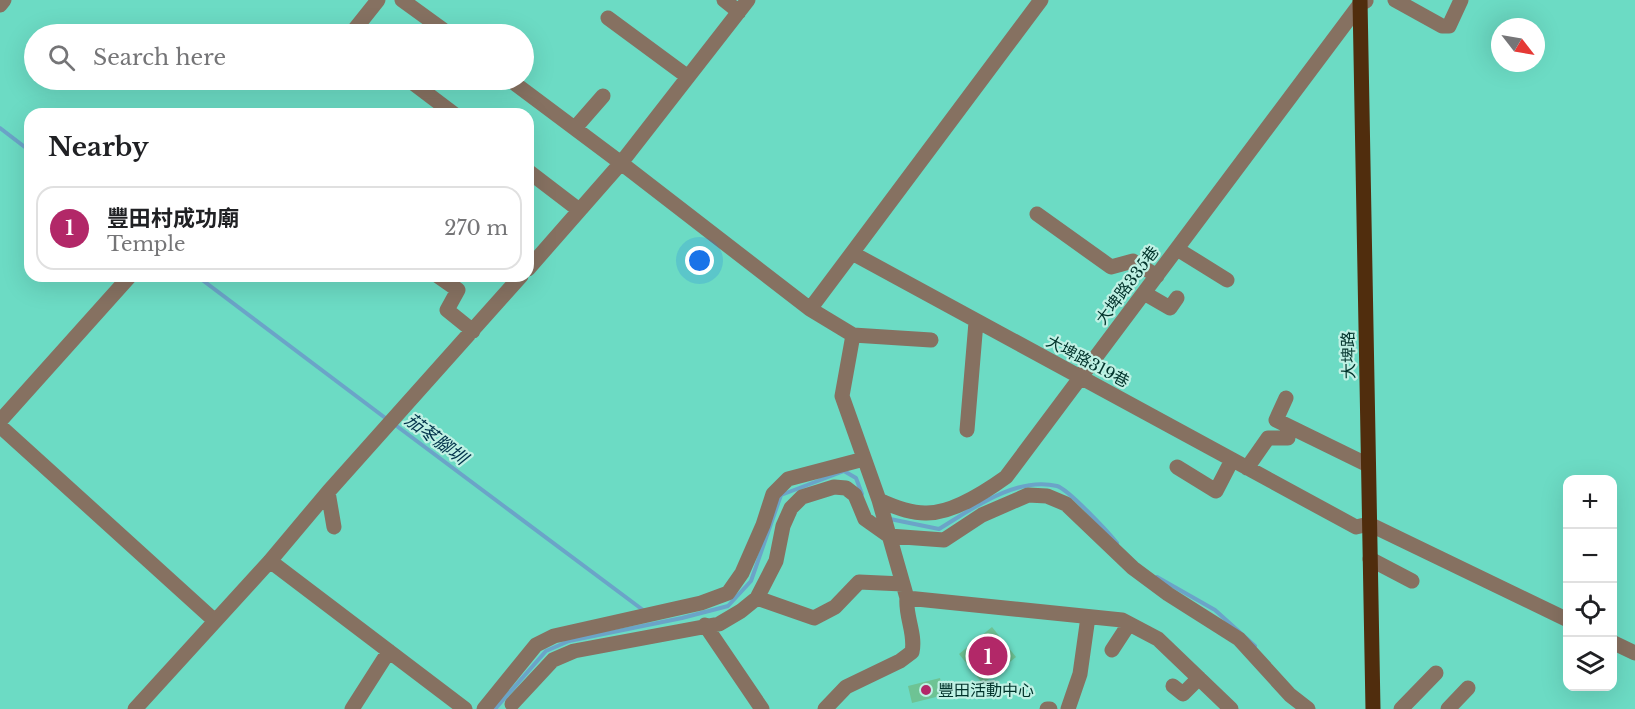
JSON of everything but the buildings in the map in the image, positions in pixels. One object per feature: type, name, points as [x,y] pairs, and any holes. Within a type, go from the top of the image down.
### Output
[{"type":"main road","name":"大埤路","points":[[1363,2],[1373,709]]},
{"type":"street","points":[[0,5],[4,0]]},
{"type":"street","points":[[359,24],[378,0]]},
{"type":"street","points":[[402,0],[435,24]]},
{"type":"street","points":[[534,261],[621,163],[743,6],[724,0]]},
{"type":"street","points":[[810,309],[1041,0]]},
{"type":"street","points":[[1395,0],[1442,26],[1449,26],[1461,0]]},
{"type":"street","name":"大埤路335巷","points":[[879,501],[925,513],[953,507],[986,491],[1006,477],[1363,2]]},
{"type":"street","points":[[608,18],[688,77]]},
{"type":"street","points":[[422,90],[446,108]]},
{"type":"street","points":[[524,90],[810,309],[853,335],[931,340]]},
{"type":"street","points":[[576,128],[603,96]]},
{"type":"street","points":[[534,176],[579,210]]},
{"type":"street","points":[[1037,214],[1111,267],[1133,261],[1157,276]]},
{"type":"street","points":[[1177,249],[1227,280]]},
{"type":"street","name":"大埤路319巷","points":[[852,254],[1356,527],[1369,524],[1563,618]]},
{"type":"street","points":[[0,421],[125,282]]},
{"type":"street","points":[[447,282],[458,290],[447,310],[473,331]]},
{"type":"street","points":[[135,709],[270,561],[328,492],[516,282]]},
{"type":"street","points":[[1144,293],[1170,308],[1177,298]]},
{"type":"street","points":[[967,430],[976,322]]},
{"type":"street","points":[[825,709],[846,687],[886,669],[912,652],[914,644],[905,591],[879,501],[842,396],[853,335]]},
{"type":"street","points":[[1286,398],[1276,420],[1368,465]]},
{"type":"street","points":[[0,426],[215,621]]},
{"type":"street","points":[[1247,468],[1268,438],[1288,438]]},
{"type":"street","points":[[484,709],[536,645],[554,636],[701,603],[728,593],[742,573],[763,525],[773,494],[788,479],[864,459]]},
{"type":"street","points":[[1177,467],[1216,491],[1232,460]]},
{"type":"street","points":[[513,708],[553,660],[574,651],[718,624],[741,611],[757,598],[776,561],[783,526],[790,508],[802,497],[834,488],[846,488],[855,495],[865,519],[889,536],[945,540],[982,515],[1028,495],[1047,496],[1066,504],[1133,568],[1168,594],[1239,639],[1290,695],[1308,709]]},
{"type":"street","points":[[328,492],[334,527]]},
{"type":"street","points":[[1370,559],[1412,581]]},
{"type":"street","points":[[270,561],[465,709]]},
{"type":"street","points":[[757,598],[814,618],[835,607],[859,582],[905,591],[1122,620],[1158,639],[1232,709]]},
{"type":"street","points":[[1068,709],[1080,674],[1088,617]]},
{"type":"street","points":[[1112,651],[1129,624]]},
{"type":"street","points":[[705,625],[762,709]]},
{"type":"street","points":[[1617,644],[1635,653]]},
{"type":"street","points":[[352,709],[389,651]]},
{"type":"street","points":[[1401,709],[1436,674]]},
{"type":"street","points":[[1173,686],[1183,694],[1199,678]]},
{"type":"street","points":[[1448,709],[1468,688]]},
{"type":"waterway","name":"茄苳腳圳","points":[[0,128],[24,146]]},
{"type":"waterway","name":"茄苳腳圳","points":[[205,282],[388,420]]},
{"type":"waterway","name":"茄苳腳圳","points":[[394,424],[643,610]]},
{"type":"waterway","points":[[495,709],[546,651],[569,641],[682,618],[728,606],[751,581],[781,495],[844,471],[856,478],[862,494]]},
{"type":"waterway","points":[[890,519],[939,529],[995,496],[1010,490],[1042,484],[1057,486],[1070,495],[1117,543]]},
{"type":"waterway","points":[[1157,577],[1215,610],[1255,646]]},
{"type":"place","name":"豐田村成功廟","points":[[988,656]]},
{"type":"place","name":"豐田活動中心","points":[[926,690]]}]
